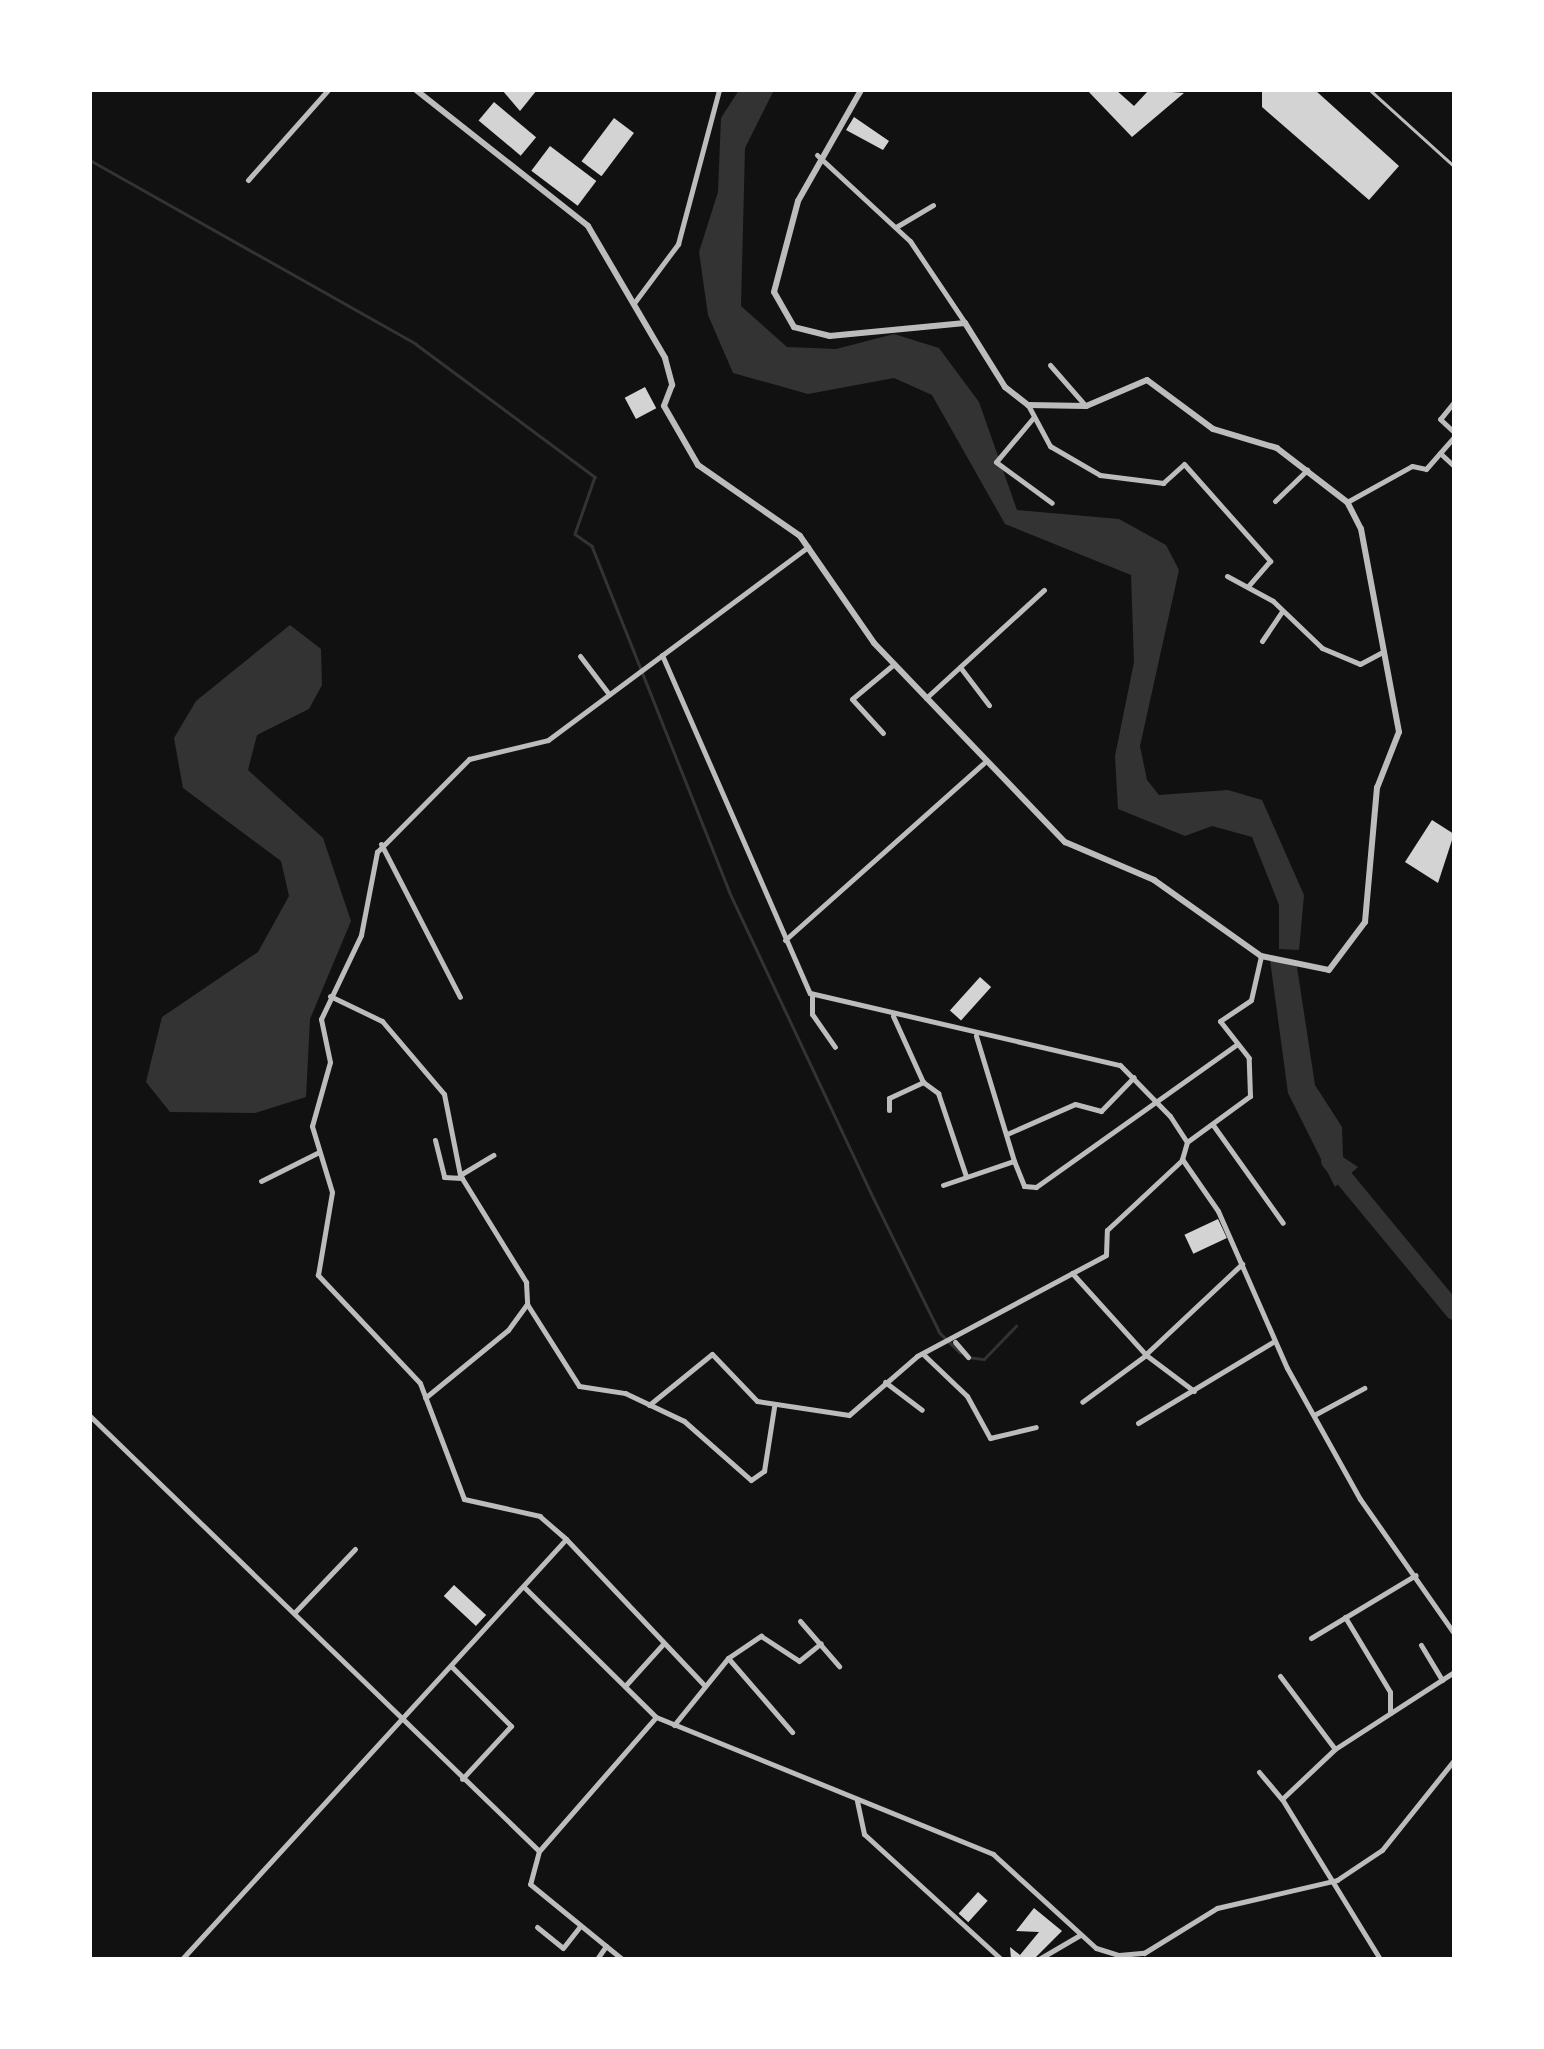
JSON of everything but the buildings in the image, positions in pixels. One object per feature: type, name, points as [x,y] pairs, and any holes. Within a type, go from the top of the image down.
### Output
[{"type":"street","points":[[248,180],[328,90]]},
{"type":"street","points":[[416,90],[588,226],[665,358],[672,385],[664,406],[689,453],[738,502],[776,516],[808,546],[894,664],[984,762],[1072,848],[1154,880],[1265,958],[1329,970],[1364,922],[1377,788],[1399,732],[1361,528],[1347,502],[1277,448],[1214,428],[1147,380],[1086,406],[1028,405]]},
{"type":"street","points":[[634,302],[678,244],[719,90]]},
{"type":"street","points":[[861,90],[817,155],[776,276],[774,299],[786,320],[830,336],[966,323]]},
{"type":"street","points":[[817,155],[896,227],[966,323],[1005,387],[1028,405],[1050,446],[1100,476],[1163,483],[1184,464],[1270,561],[1248,586]]},
{"type":"street","points":[[896,227],[933,204]]},
{"type":"street","points":[[1050,364],[1086,406]]},
{"type":"street","points":[[1347,502],[1412,466],[1419,473],[1454,435],[1440,419],[1454,402]]},
{"type":"street","points":[[1034,418],[996,462],[1052,503]]},
{"type":"street","points":[[1440,453],[1454,466]]},
{"type":"street","points":[[1274,502],[1306,470]]},
{"type":"street","points":[[705,1686],[566,1538],[540,1516],[464,1499],[425,1398],[394,1352],[321,1282],[332,1192],[312,1126],[330,1070],[321,1029],[330,996],[362,935],[381,844],[469,759],[542,743],[808,546]]},
{"type":"street","points":[[1226,576],[1248,586],[1282,611],[1322,648],[1360,664],[1382,652]]},
{"type":"street","points":[[926,698],[1044,590]]},
{"type":"street","points":[[1262,641],[1282,611]]},
{"type":"street","points":[[662,655],[812,994],[812,1014],[835,1047]]},
{"type":"street","points":[[580,656],[609,694]]},
{"type":"street","points":[[883,733],[852,699],[894,664]]},
{"type":"street","points":[[960,667],[989,704]]},
{"type":"street","points":[[785,940],[984,762]]},
{"type":"street","points":[[381,844],[460,997]]},
{"type":"street","points":[[649,1405],[712,1354],[750,1396],[774,1407],[848,1415],[924,1354],[943,1343],[954,1342],[1106,1256],[1106,1230],[1182,1160],[1187,1142],[1250,1096],[1253,1069],[1220,1021],[1251,1000],[1265,958]]},
{"type":"street","points":[[812,994],[893,1016],[1110,1062],[1134,1077],[1160,1103],[1187,1142]]},
{"type":"street","points":[[330,996],[382,1021],[444,1094],[461,1176],[522,1270],[527,1304],[579,1386],[649,1405],[691,1426],[751,1480],[764,1471],[774,1407]]},
{"type":"street","points":[[893,1016],[923,1082],[938,1093],[966,1176]]},
{"type":"street","points":[[976,1034],[1014,1161],[1024,1186],[1036,1187],[1160,1103],[1236,1044]]},
{"type":"street","points":[[1007,1134],[1070,1105],[1101,1110],[1134,1077]]},
{"type":"street","points":[[890,1110],[889,1098],[923,1082]]},
{"type":"street","points":[[1213,1125],[1283,1222]]},
{"type":"street","points":[[435,1140],[444,1177],[461,1176],[493,1155]]},
{"type":"street","points":[[260,1182],[319,1152]]},
{"type":"street","points":[[1182,1160],[1242,1264],[1274,1342],[1360,1499],[1454,1634]]},
{"type":"street","points":[[943,1186],[1014,1161]]},
{"type":"street","points":[[1082,1402],[1146,1354],[1242,1264]]},
{"type":"street","points":[[1072,1273],[1146,1354],[1195,1392]]},
{"type":"street","points":[[425,1398],[500,1339],[527,1304]]},
{"type":"street","points":[[954,1342],[968,1357]]},
{"type":"street","points":[[1138,1423],[1274,1342]]},
{"type":"street","points":[[924,1354],[967,1396],[990,1438],[1036,1427]]},
{"type":"street","points":[[885,1382],[922,1410]]},
{"type":"street","points":[[1316,1414],[1364,1388]]},
{"type":"street","points":[[90,1416],[295,1612],[461,1779],[539,1850]]},
{"type":"street","points":[[182,1959],[566,1538]]},
{"type":"street","points":[[295,1612],[355,1549]]},
{"type":"street","points":[[1311,1638],[1416,1575]]},
{"type":"street","points":[[524,1587],[656,1717],[1005,1862],[1080,1935],[1132,1957],[1217,1908],[1337,1880],[1382,1850],[1454,1760]]},
{"type":"street","points":[[1344,1616],[1390,1692],[1390,1713]]},
{"type":"street","points":[[800,1621],[839,1666]]},
{"type":"street","points":[[674,1725],[728,1658],[761,1636],[799,1662],[820,1642]]},
{"type":"street","points":[[624,1686],[664,1644]]},
{"type":"street","points":[[1421,1645],[1442,1680]]},
{"type":"street","points":[[728,1658],[792,1732]]},
{"type":"street","points":[[451,1666],[510,1726],[461,1779]]},
{"type":"street","points":[[1282,1798],[1335,1748],[1454,1672]]},
{"type":"street","points":[[1280,1676],[1335,1748]]},
{"type":"street","points":[[622,1959],[530,1884],[539,1850],[656,1717]]},
{"type":"street","points":[[1259,1772],[1282,1798],[1337,1880],[1380,1959]]},
{"type":"street","points":[[857,1801],[864,1834],[999,1958]]},
{"type":"street","points":[[538,1927],[563,1948],[580,1926]]},
{"type":"street","points":[[1039,1959],[1080,1935]]},
{"type":"street","points":[[597,1959],[606,1946]]},
{"type":"lane","points":[[1370,90],[1454,166]]},
{"type":"shaded area","points":[[739,90],[774,90],[745,148],[741,306],[787,347],[836,349],[894,334],[939,348],[979,402],[1017,510],[1119,519],[1166,545],[1179,570],[1140,746],[1147,780],[1159,795],[1228,790],[1262,800],[1304,895],[1299,950],[1279,949],[1279,905],[1252,837],[1212,826],[1185,836],[1118,809],[1115,756],[1134,662],[1131,575],[1005,524],[932,395],[894,378],[808,394],[733,373],[708,315],[699,252],[718,192],[721,118]]},
{"type":"shaded area","points":[[290,625],[321,649],[322,685],[309,709],[257,735],[248,770],[323,838],[351,921],[310,1019],[306,1097],[255,1113],[170,1112],[146,1082],[162,1017],[258,952],[289,896],[281,861],[183,788],[174,738],[196,701]]},
{"type":"shaded area","points":[[1270,960],[1297,967],[1315,1085],[1342,1127],[1343,1157],[1358,1167],[1335,1187],[1288,1093]]},
{"type":"waterway","points":[[90,160],[416,344],[595,477],[575,534],[592,546],[729,891],[940,1333],[960,1352]]},
{"type":"waterway","points":[[1330,1161],[1454,1311]]},
{"type":"waterway","points":[[967,1357],[984,1359],[1016,1326]]}]
